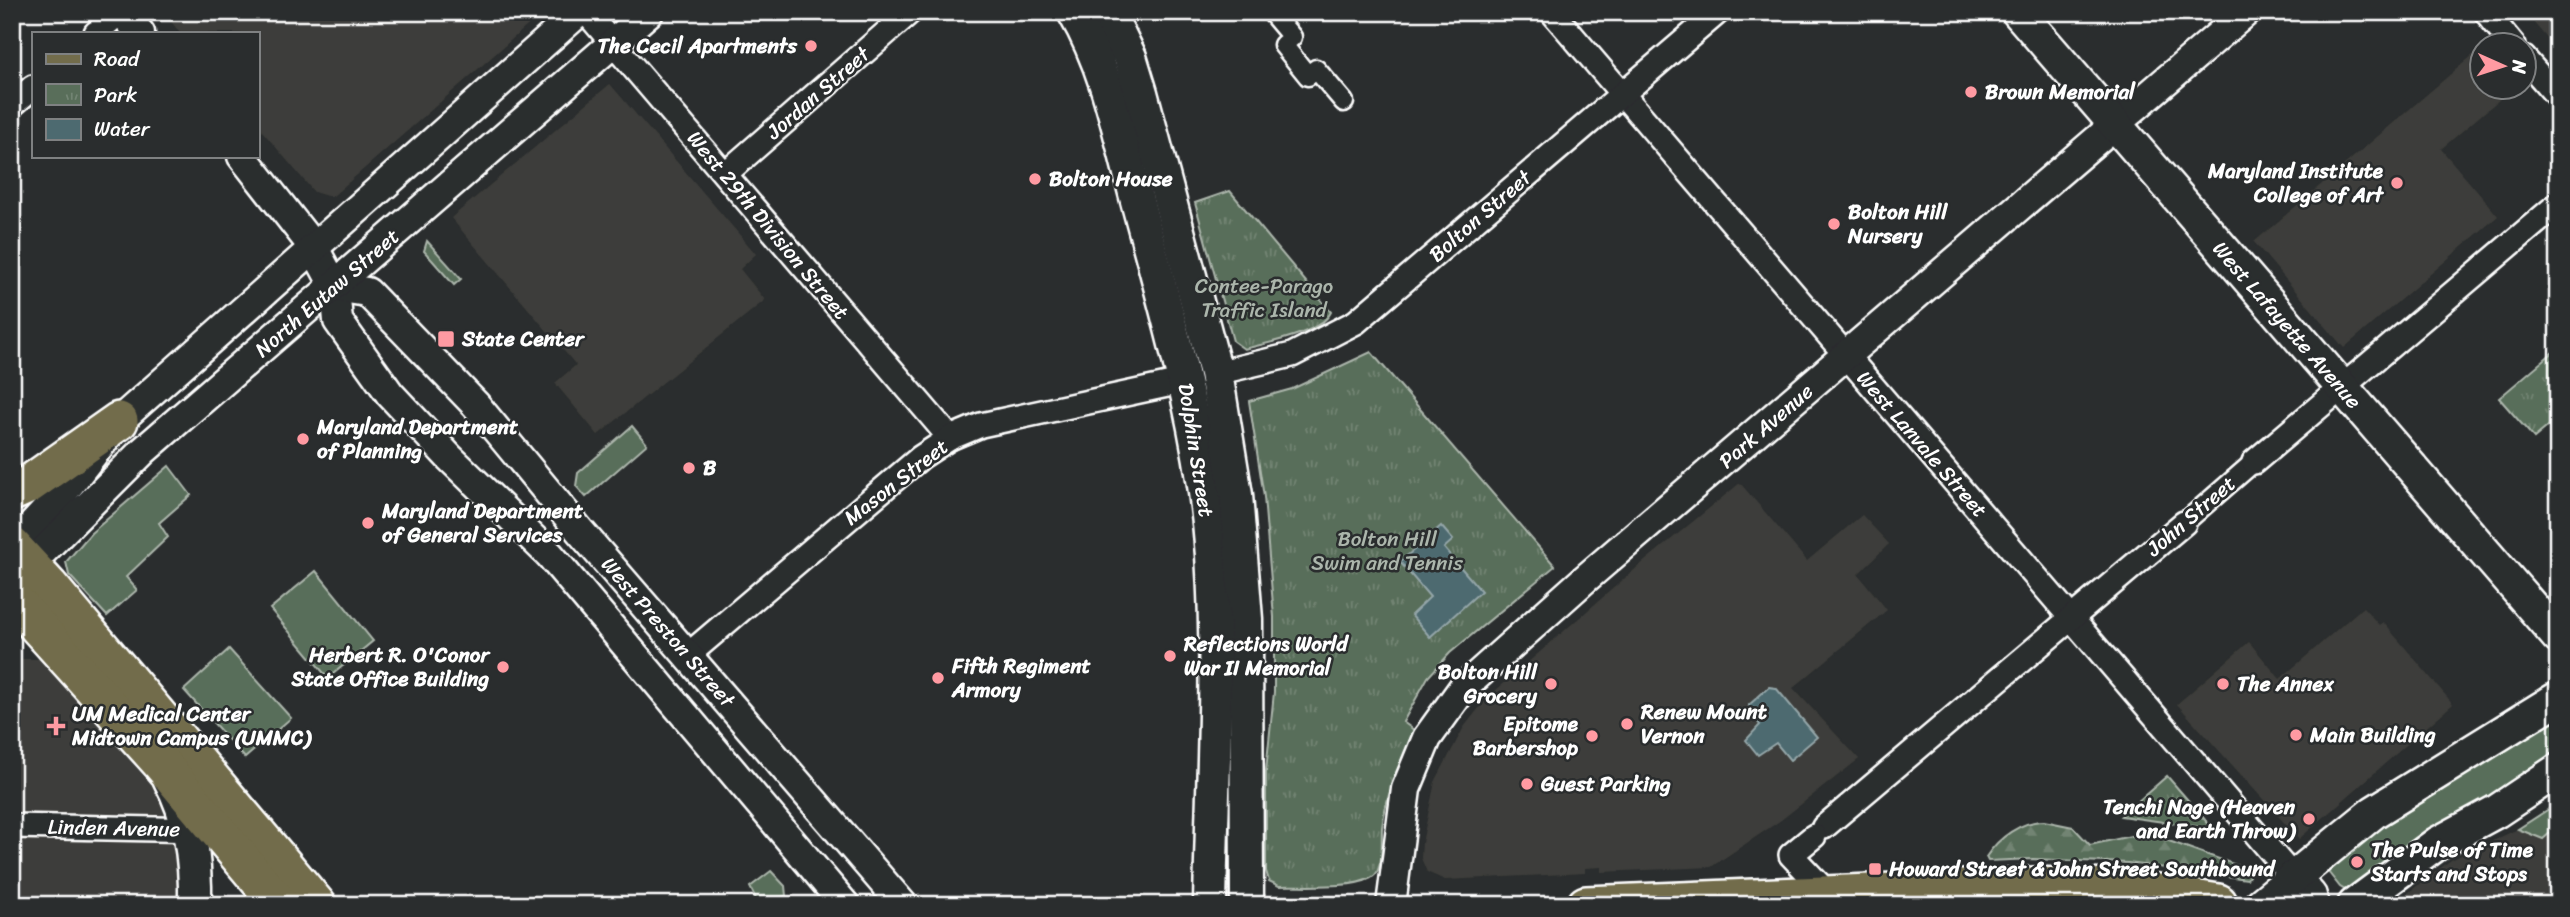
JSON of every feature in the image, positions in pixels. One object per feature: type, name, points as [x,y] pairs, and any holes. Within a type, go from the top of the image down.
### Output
[{"type":"main road","name":"Dolphin Street","points":[[1074,12],[1100,66],[1201,377],[1197,434],[1212,554],[1215,706],[1210,905]]},
{"type":"main road","name":"Dolphin Street","points":[[1108,12],[1130,57],[1141,93],[1201,377],[1243,552],[1248,708],[1247,905]]},
{"type":"main road","name":"West Lafayette Avenue","points":[[2018,12],[2558,636]]},
{"type":"main road","points":[[12,492],[28,485],[119,421]]},
{"type":"main road","points":[[16,557],[317,905]]},
{"type":"main road","points":[[12,597],[160,763],[202,830],[280,905]]},
{"type":"main road","points":[[12,638],[56,646]]},
{"type":"main road","points":[[2260,905],[2298,889],[2374,812],[2558,698]]},
{"type":"main road","points":[[2354,905],[2438,843],[2497,811],[2558,769]]},
{"type":"main road","points":[[195,905],[202,830]]},
{"type":"main road","points":[[1586,905],[1834,900],[2076,886],[2139,890],[2218,903]]},
{"type":"street","points":[[97,32],[121,12],[139,32]]},
{"type":"street","name":"North Eutaw Street","points":[[16,557],[119,421],[579,12]]},
{"type":"street","name":"West 29th Division Street","points":[[586,12],[950,438]]},
{"type":"street","name":"North Eutaw Street","points":[[16,557],[335,287],[649,12]]},
{"type":"street","name":"Jordan Street","points":[[725,174],[911,12]]},
{"type":"street","points":[[1272,12],[1293,37],[1283,45],[1308,76],[1316,69],[1344,102]]},
{"type":"street","name":"West Lanvale Street","points":[[1552,12],[2070,617],[2298,889]]},
{"type":"street","name":"Bolton Street","points":[[1201,377],[1292,355],[1356,322],[1718,12]]},
{"type":"street","name":"Park Avenue","points":[[1391,905],[1406,789],[1427,738],[1463,688],[1585,579],[2246,12]]},
{"type":"street","points":[[2486,12],[2502,32]]},
{"type":"street","points":[[2538,73],[2558,97]]},
{"type":"street","points":[[12,105],[32,88]]},
{"type":"street","name":"West Preston Street","points":[[244,158],[314,248],[335,287],[338,321],[390,394],[449,457],[550,555],[845,905]]},
{"type":"street","name":"John Street","points":[[1834,900],[1791,855],[2558,204]]},
{"type":"street","name":"West Preston Street","points":[[335,287],[367,292],[476,405],[580,531],[903,905]]},
{"type":"street","name":"Mason Street","points":[[688,655],[925,453],[950,438],[981,425],[1201,377]]},
{"type":"street","name":"Linden Avenue","points":[[12,825],[202,830]]},
{"type":"shaded area","points":[[164,12],[543,12],[333,196],[314,192],[259,127],[259,32],[179,32]]},
{"type":"shaded area","points":[[2532,12],[2558,12],[2558,51],[2528,16]]},
{"type":"shaded area","name":"Maryland Institute College of Art","points":[[2468,59],[2468,102],[2496,102],[2441,149],[2498,216],[2344,348],[2254,242]]},
{"type":"shaded area","name":"State Center","points":[[610,84],[756,254],[740,269],[765,300],[598,435],[555,383],[576,365],[451,218]]},
{"type":"shaded area","points":[[1740,483],[1807,561],[1862,515],[1889,544],[1858,574],[1887,610],[1793,688],[1859,759],[1781,820],[1711,867],[1601,872],[1601,867],[1585,868],[1585,873],[1445,880],[1427,872],[1421,858],[1422,843],[1435,782],[1464,727],[1487,698],[1640,565]]},
{"type":"shaded area","points":[[2363,607],[2379,625],[2383,622],[2453,704],[2299,839],[2177,704],[2249,642],[2280,679]]},
{"type":"shaded area","name":"UM Medical Center Midtown Campus (UMMC)","points":[[12,659],[41,659],[158,792],[178,863],[176,905],[12,905]]},
{"type":"shaded area","points":[[2558,803],[2558,905],[2392,905],[2451,860],[2518,829]]},
{"type":"green space","name":"Contee-Parago Traffic Island","points":[[1230,191],[1331,312],[1325,320],[1305,332],[1244,349],[1233,341],[1195,203]]},
{"type":"green space","points":[[427,241],[461,279],[454,285],[424,251]]},
{"type":"green space","points":[[2558,348],[2558,418],[2534,438],[2499,398]]},
{"type":"green space","name":"Bolton Hill Swim and Tennis","points":[[1371,352],[1555,566],[1450,653],[1428,677],[1403,722],[1414,730],[1387,802],[1380,863],[1375,874],[1352,884],[1279,886],[1269,881],[1266,871],[1266,771],[1274,692],[1274,617],[1264,497],[1249,401],[1292,389]]},
{"type":"green space","points":[[632,426],[647,444],[586,497],[576,486],[578,473]]},
{"type":"green space","points":[[169,466],[191,495],[159,523],[168,537],[126,577],[137,590],[107,616],[69,575],[66,562],[91,533]]},
{"type":"green space","points":[[316,571],[373,641],[328,678],[270,609]]},
{"type":"green space","points":[[229,649],[291,718],[245,758],[184,690]]},
{"type":"green space","points":[[2558,713],[2558,757],[2347,891],[2340,887],[2325,868],[2382,821]]},
{"type":"green space","points":[[2167,776],[2213,829],[2121,816]]},
{"type":"green space","points":[[2558,803],[2558,826],[2543,839],[2518,829]]},
{"type":"green space","points":[[2044,821],[2073,827],[2090,845],[2140,834],[2152,835],[2239,866],[2249,876],[2247,879],[2128,863],[2033,859],[1988,861],[1986,857],[1991,850],[2011,832],[2027,824]]},
{"type":"green space","points":[[771,871],[785,886],[786,896],[758,903],[750,887]]},
{"type":"water","points":[[1441,526],[1453,540],[1444,548],[1481,591],[1430,637],[1411,615],[1430,597],[1400,562]]},
{"type":"water","points":[[1769,687],[1776,688],[1817,737],[1790,760],[1776,743],[1758,755],[1746,740],[1760,725],[1749,711],[1749,705]]},
{"type":"place","name":"The Cecil Apartments","points":[[811,46]]},
{"type":"place","name":"Brown Memorial","points":[[1971,92]]},
{"type":"place","name":"Bolton House","points":[[1035,179]]},
{"type":"place","name":"Maryland Institute College of Art","points":[[2397,183]]},
{"type":"place","name":"Bolton Hill Nursery","points":[[1834,224]]},
{"type":"place","name":"State Center","points":[[446,339]]},
{"type":"place","name":"Maryland Department of Planning","points":[[303,439]]},
{"type":"place","name":"B","points":[[689,468]]},
{"type":"place","name":"Maryland Department of General Services","points":[[368,523]]},
{"type":"place","name":"Reflections World War II Memorial","points":[[1170,656]]},
{"type":"place","name":"Herbert R. O'Conor State Office Building","points":[[503,667]]},
{"type":"place","name":"Fifth Regiment Armory","points":[[938,678]]},
{"type":"place","name":"Bolton Hill Grocery","points":[[1551,684]]},
{"type":"place","name":"The Annex","points":[[2223,684]]},
{"type":"place","name":"Renew Mount Vernon","points":[[1627,724]]},
{"type":"place","name":"UM Medical Center Midtown Campus (UMMC)","points":[[56,726]]},
{"type":"place","name":"Main Building","points":[[2296,735]]},
{"type":"place","name":"Epitome Barbershop","points":[[1592,736]]},
{"type":"place","name":"Guest Parking","points":[[1527,784]]},
{"type":"place","name":"Tenchi Nage (Heaven and Earth Throw)","points":[[2309,819]]},
{"type":"place","name":"The Pulse of Time Starts and Stops","points":[[2357,862]]},
{"type":"place","name":"Howard Street & John Street Southbound","points":[[1875,869]]}]
